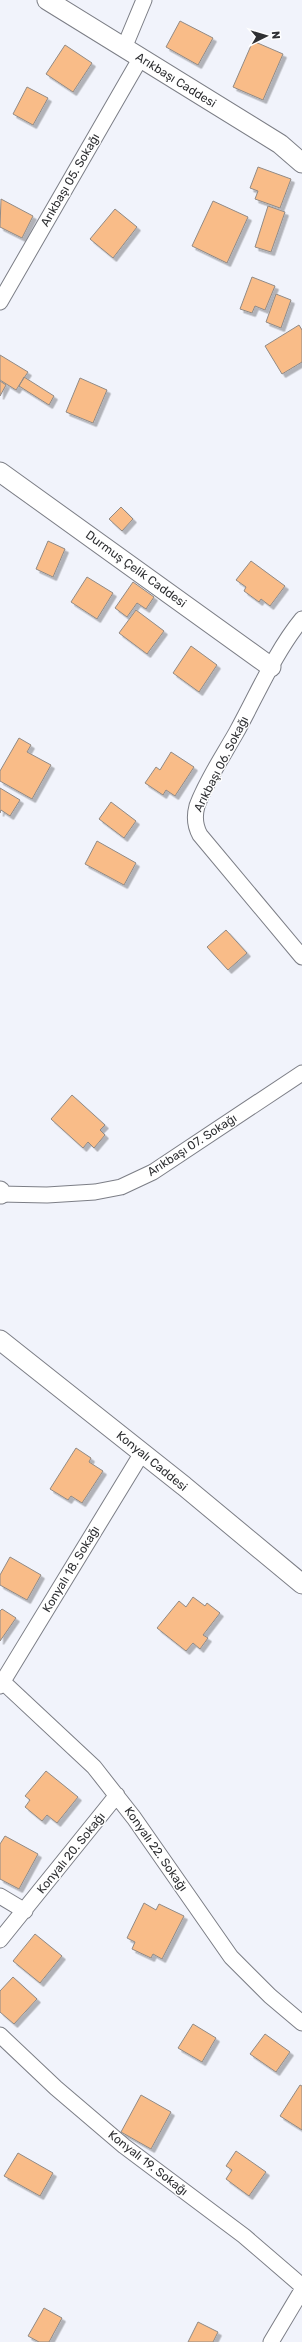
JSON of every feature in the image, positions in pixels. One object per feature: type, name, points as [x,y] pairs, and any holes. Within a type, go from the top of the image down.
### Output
[{"type":"street","name":"Arıkbaşı Caddesi","points":[[47,0],[140,59],[280,144],[302,163]]},
{"type":"street","points":[[124,48],[144,0]]},
{"type":"street","name":"Arıkbaşı 05. Sokağı","points":[[0,302],[140,59]]},
{"type":"street","name":"Durmuş Çelik Caddesi","points":[[0,472],[272,667]]},
{"type":"street","name":"Arıkbaşı 06. Sokağı","points":[[302,619],[272,667],[197,805],[195,826],[200,835],[302,957]]},
{"type":"street","name":"Arıkbaşı 07. Sokağı","points":[[0,1193],[47,1195],[95,1192],[121,1186],[153,1172],[302,1074]]},
{"type":"street","name":"Konyalı Caddesi","points":[[0,1340],[142,1453],[302,1584]]},
{"type":"street","name":"Konyalı 18. Sokağı","points":[[1,1684],[142,1453]]},
{"type":"street","name":"Konyalı 22. Sokağı","points":[[1,1684],[82,1754],[118,1795],[231,1957],[270,1996],[302,2023]]},
{"type":"street","name":"Konyalı 20. Sokağı","points":[[25,1911],[118,1795]]},
{"type":"street","points":[[0,1896],[25,1911],[0,1940]]},
{"type":"street","name":"Konyalı 19. Sokağı","points":[[0,2035],[56,2088],[124,2146],[244,2236],[302,2286]]},
{"type":"street","points":[[271,2342],[302,2290]]},
{"type":"building","points":[[180,21],[213,38],[198,65],[166,47]]},
{"type":"building","points":[[253,41],[283,54],[263,100],[233,87]]},
{"type":"building","points":[[65,45],[92,63],[73,92],[46,74]]},
{"type":"building","points":[[27,87],[48,98],[33,125],[13,114]]},
{"type":"building","points":[[258,167],[291,179],[280,208],[255,199],[258,191],[250,188]]},
{"type":"building","points":[[1,199],[33,216],[22,238],[0,227]]},
{"type":"building","points":[[213,201],[248,217],[227,263],[192,246]]},
{"type":"building","points":[[268,206],[285,212],[271,252],[255,247]]},
{"type":"building","points":[[115,209],[137,227],[113,258],[90,239]]},
{"type":"building","points":[[252,277],[275,286],[265,310],[255,306],[252,313],[240,309]]},
{"type":"building","points":[[276,294],[291,300],[281,328],[266,322]]},
{"type":"building","points":[[299,325],[302,330],[302,362],[282,374],[265,346]]},
{"type":"building","points":[[0,355],[28,372],[16,390],[0,380]]},
{"type":"building","points":[[24,377],[54,396],[49,405],[19,386]]},
{"type":"building","points":[[80,378],[107,390],[93,423],[66,412]]},
{"type":"building","points":[[0,381],[6,385],[0,396]]},
{"type":"building","points":[[121,507],[133,519],[122,531],[109,519]]},
{"type":"building","points":[[48,541],[65,549],[53,577],[36,569]]},
{"type":"building","points":[[251,561],[285,586],[270,606],[261,599],[259,602],[244,591],[246,587],[236,580]]},
{"type":"building","points":[[87,577],[113,593],[97,619],[71,602]]},
{"type":"building","points":[[133,582],[154,597],[146,609],[137,603],[127,617],[115,608]]},
{"type":"building","points":[[136,610],[164,631],[147,654],[119,633]]},
{"type":"building","points":[[191,646],[217,665],[199,692],[173,673]]},
{"type":"building","points":[[19,738],[31,745],[27,752],[51,765],[32,799],[0,781],[0,771]]},
{"type":"building","points":[[171,752],[194,767],[175,796],[166,790],[163,795],[145,783],[156,767],[160,770]]},
{"type":"building","points":[[0,788],[20,800],[10,816],[1,810],[0,813]]},
{"type":"building","points":[[111,802],[136,821],[124,838],[99,819]]},
{"type":"building","points":[[97,841],[136,863],[124,885],[85,864]]},
{"type":"building","points":[[226,930],[247,953],[228,970],[207,947]]},
{"type":"building","points":[[72,1095],[105,1125],[100,1130],[105,1135],[94,1148],[88,1142],[83,1148],[51,1119]]},
{"type":"building","points":[[76,1448],[91,1458],[89,1462],[103,1471],[82,1503],[71,1496],[68,1500],[50,1489]]},
{"type":"building","points":[[10,1557],[41,1575],[27,1600],[0,1585],[0,1575]]},
{"type":"building","points":[[193,1597],[205,1606],[207,1603],[220,1613],[203,1635],[208,1638],[200,1649],[193,1643],[186,1651],[157,1628],[179,1601],[186,1607]]},
{"type":"building","points":[[2,1609],[16,1618],[0,1641],[0,1611]]},
{"type":"building","points":[[46,1771],[78,1797],[57,1823],[47,1815],[42,1821],[25,1807],[30,1800],[25,1796]]},
{"type":"building","points":[[5,1836],[38,1854],[19,1889],[0,1879],[0,1844]]},
{"type":"building","points":[[144,1903],[156,1910],[159,1904],[184,1916],[162,1959],[153,1954],[151,1958],[132,1949],[135,1942],[127,1938]]},
{"type":"building","points":[[35,1934],[62,1956],[40,1983],[13,1961]]},
{"type":"building","points":[[13,1977],[37,1999],[14,2024],[0,2012],[0,1991]]},
{"type":"building","points":[[193,2024],[216,2038],[202,2062],[178,2048]]},
{"type":"building","points":[[265,2034],[290,2052],[276,2072],[250,2054]]},
{"type":"building","points":[[300,2085],[302,2086],[302,2130],[280,2116]]},
{"type":"building","points":[[141,2095],[171,2112],[151,2149],[121,2132]]},
{"type":"building","points":[[236,2151],[266,2172],[249,2196],[226,2179],[232,2170],[226,2166]]},
{"type":"building","points":[[18,2153],[53,2173],[40,2196],[4,2176]]},
{"type":"building","points":[[44,2308],[62,2318],[49,2342],[39,2342],[28,2336]]},
{"type":"building","points":[[198,2322],[218,2332],[213,2342],[188,2342]]}]
